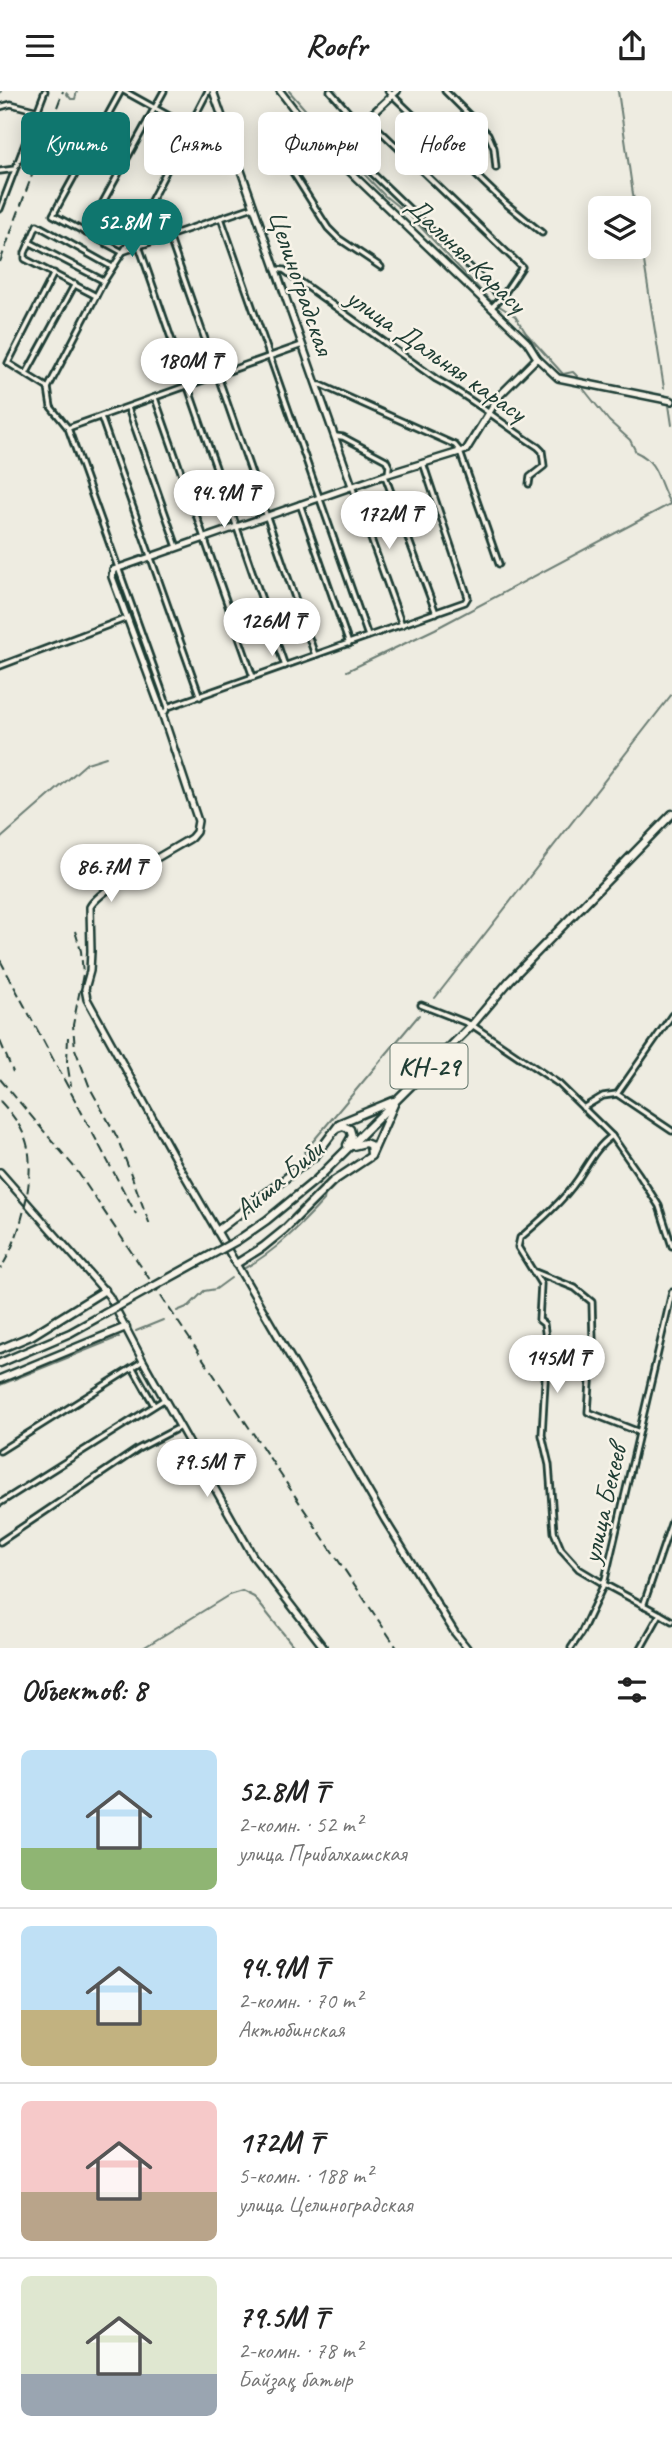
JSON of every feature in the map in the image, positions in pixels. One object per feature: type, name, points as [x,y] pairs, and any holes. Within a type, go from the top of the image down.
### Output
[{"type":"main road","name":"КН-29","points":[[344,1150],[472,1025],[510,979],[672,814]]},
{"type":"main road","points":[[218,1231],[316,1155],[343,1122],[396,1100]]},
{"type":"main road","points":[[236,1264],[284,1230],[331,1182],[371,1156],[396,1100]]},
{"type":"main road","points":[[336,1128],[348,1126],[352,1132],[344,1150]]},
{"type":"main road","points":[[344,1150],[365,1143],[370,1145],[371,1156]]},
{"type":"main road","name":"Айша Биби","points":[[0,1363],[69,1333],[237,1240],[291,1201],[344,1150]]},
{"type":"main road","points":[[0,1349],[32,1336],[105,1290]]},
{"type":"main road","points":[[0,1379],[126,1327]]},
{"type":"street","points":[[0,209],[45,91]]},
{"type":"street","points":[[161,112],[122,91],[53,215],[122,252],[254,207]]},
{"type":"street","points":[[86,233],[164,91]]},
{"type":"street","points":[[197,112],[208,91]]},
{"type":"street","name":"Целиноградская","points":[[213,91],[352,486]]},
{"type":"street","name":"Дальняя Карасу","points":[[280,91],[296,112]]},
{"type":"street","points":[[330,91],[348,112]]},
{"type":"street","points":[[445,91],[488,134],[494,148],[495,168]]},
{"type":"street","points":[[373,112],[393,93],[504,202],[542,233]]},
{"type":"street","points":[[0,107],[11,104],[38,111]]},
{"type":"street","points":[[381,131],[522,267],[492,307]]},
{"type":"street","points":[[0,171],[15,169]]},
{"type":"street","points":[[163,175],[48,388],[51,407],[68,428],[116,569],[168,707]]},
{"type":"street","points":[[295,175],[328,228],[338,238],[381,267]]},
{"type":"street","name":"Дальняя Карасу","points":[[363,175],[527,342],[537,358],[558,378],[672,401]]},
{"type":"street","points":[[367,175],[501,298]]},
{"type":"street","points":[[221,218],[368,636]]},
{"type":"street","points":[[96,296],[25,259],[37,225],[112,267]]},
{"type":"street","points":[[169,236],[315,655]]},
{"type":"street","points":[[31,243],[104,281]]},
{"type":"street","points":[[139,246],[285,666]]},
{"type":"street","name":"улица Дальняя карасу","points":[[275,269],[284,270],[542,451],[544,466],[530,477],[529,484]]},
{"type":"street","points":[[48,388],[8,363],[54,273]]},
{"type":"street","points":[[26,374],[75,284]]},
{"type":"street","points":[[68,428],[302,345]]},
{"type":"street","points":[[467,1648],[385,1520],[177,1164],[87,999],[85,989],[90,971],[90,907],[93,902],[113,886],[191,838],[198,821],[112,577],[116,569],[352,486],[466,450],[500,395],[537,358]]},
{"type":"street","points":[[316,384],[455,445],[460,452],[499,565]]},
{"type":"street","points":[[155,398],[253,677]]},
{"type":"street","points":[[128,408],[177,547]]},
{"type":"street","points":[[101,417],[200,697]]},
{"type":"street","points":[[335,436],[344,437],[386,460],[389,466],[386,475],[436,613]]},
{"type":"street","points":[[163,716],[168,707],[465,602],[468,597],[423,463]]},
{"type":"street","points":[[352,486],[402,625]]},
{"type":"street","points":[[300,504],[349,644]]},
{"type":"street","points":[[0,666],[127,618]]},
{"type":"street","points":[[421,1005],[472,1025],[559,1084],[612,1136],[659,1206],[672,1246]]},
{"type":"street","points":[[617,1094],[672,1015]]},
{"type":"street","points":[[583,1108],[603,1096],[617,1094],[672,1131]]},
{"type":"street","points":[[571,1648],[604,1584],[579,1569],[561,1549],[554,1532],[550,1465],[542,1435],[547,1346],[544,1324],[540,1320],[541,1284],[518,1247],[520,1238],[542,1219],[577,1180],[603,1142],[612,1136]]},
{"type":"street","points":[[0,1172],[105,1290],[253,1556],[324,1648]]},
{"type":"street","points":[[533,1272],[575,1288],[592,1302],[593,1340],[588,1412],[639,1433]]},
{"type":"street","name":"улица Бекеев","points":[[672,1292],[604,1584],[672,1621]]},
{"type":"street","points":[[0,1451],[143,1361]]},
{"type":"street","points":[[133,1367],[154,1405]]},
{"type":"street","points":[[140,1381],[151,1374]]},
{"type":"street","points":[[0,1503],[165,1399]]},
{"type":"street","points":[[0,1542],[138,1449],[182,1426]]},
{"type":"street","points":[[643,1606],[672,1521]]},
{"type":"street","points":[[641,1648],[660,1614]]},
{"type":"waterway","points":[[66,93],[71,99],[75,99],[77,91]]},
{"type":"waterway","points":[[289,91],[323,130],[331,145],[343,152],[385,196],[411,217],[490,300],[515,316],[526,333],[563,374],[573,372],[578,377]]},
{"type":"waterway","points":[[618,91],[633,196]]},
{"type":"waterway","points":[[644,259],[664,388]]},
{"type":"waterway","points":[[582,387],[609,421],[630,440],[636,452],[654,467],[670,503]]},
{"type":"waterway","points":[[669,405],[672,425]]},
{"type":"waterway","points":[[347,671],[435,629],[672,503]]},
{"type":"waterway","points":[[435,998],[672,694]]},
{"type":"waterway","points":[[0,839],[87,763],[106,757]]},
{"type":"waterway","points":[[307,1156],[304,1152],[419,1015]]},
{"type":"waterway","points":[[245,1268],[287,1237],[324,1200],[325,1194]]},
{"type":"waterway","points":[[177,1311],[189,1306],[204,1291],[216,1289],[231,1278]]},
{"type":"waterway","points":[[136,1331],[163,1320]]},
{"type":"waterway","points":[[0,1385],[119,1337]]},
{"type":"waterway","points":[[143,1648],[229,1595],[242,1591],[254,1597],[295,1648]]},
{"type":"railway","points":[[0,262],[63,91]]},
{"type":"railway","points":[[75,931],[81,951],[83,974],[73,1025],[75,1049],[90,1088],[117,1137],[150,1225]]},
{"type":"railway","points":[[0,960],[136,1214]]},
{"type":"railway","points":[[68,1037],[67,1062],[71,1086]]},
{"type":"railway","points":[[0,1041],[13,1072]]},
{"type":"railway","points":[[0,1079],[75,1168],[397,1648]]},
{"type":"railway","points":[[0,1101],[21,1128],[30,1161],[24,1211],[13,1244],[0,1269]]}]
